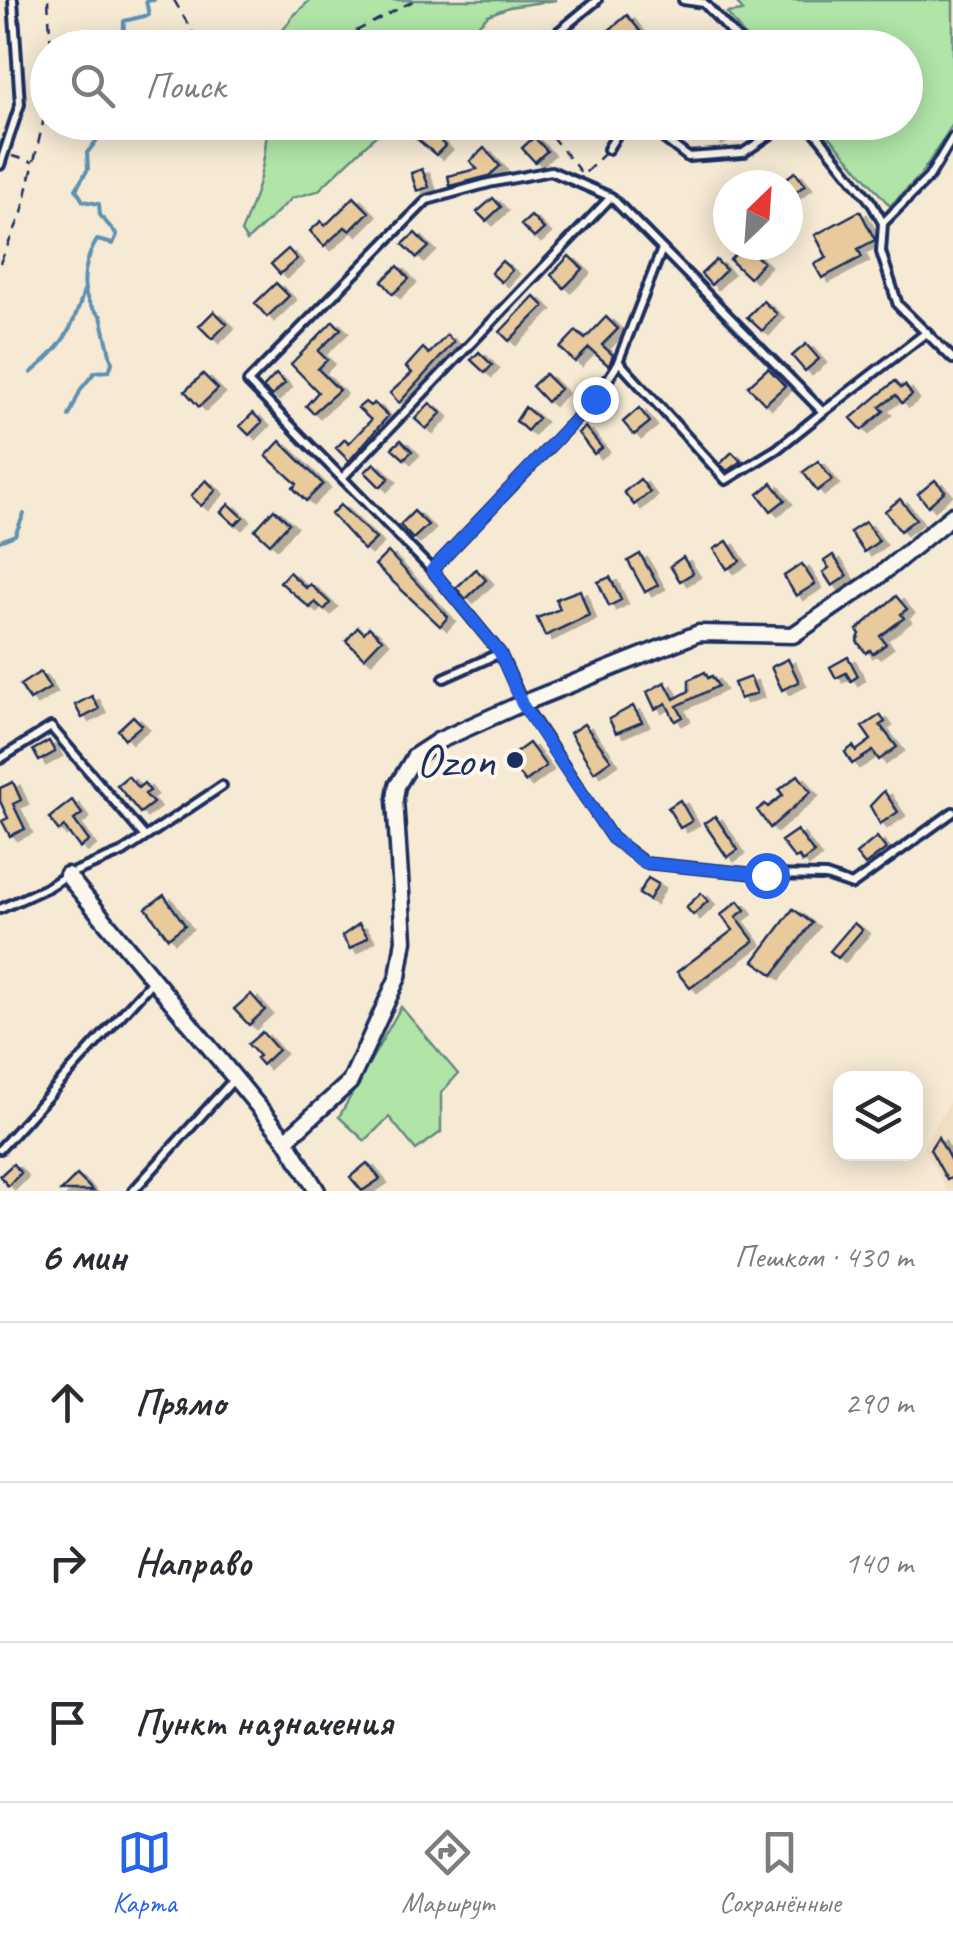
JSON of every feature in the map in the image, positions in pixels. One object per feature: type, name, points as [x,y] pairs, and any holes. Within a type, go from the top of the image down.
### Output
[{"type":"street","points":[[286,1140],[350,1082],[398,977],[404,940],[395,800],[402,776],[415,756],[438,741],[522,704],[699,633],[793,635],[875,579],[953,515]]},
{"type":"street","points":[[67,875],[286,1140],[317,1191]]},
{"type":"lane","points":[[0,165],[20,104],[13,0]]},
{"type":"lane","points":[[561,30],[597,0]]},
{"type":"lane","points":[[684,0],[704,3],[729,30]]},
{"type":"lane","points":[[883,223],[929,177],[953,137]]},
{"type":"lane","points":[[608,149],[613,140]]},
{"type":"lane","points":[[666,140],[688,157],[743,153],[762,140]]},
{"type":"lane","points":[[822,140],[872,202],[883,223],[882,252],[898,305],[953,359]]},
{"type":"lane","points":[[823,412],[610,197],[563,173],[542,170],[427,200],[248,382],[432,570],[500,653],[522,704],[612,838],[644,863],[766,875],[826,876],[852,886],[953,812]]},
{"type":"lane","points":[[342,478],[610,197]]},
{"type":"lane","points":[[432,570],[595,399],[618,361],[662,249]]},
{"type":"lane","points":[[618,361],[726,480],[777,449],[926,332]]},
{"type":"lane","points":[[444,678],[500,653]]},
{"type":"lane","points":[[0,759],[51,727],[145,837]]},
{"type":"lane","points":[[0,909],[123,852],[222,786]]},
{"type":"lane","points":[[0,1150],[155,978]]},
{"type":"lane","points":[[134,1191],[236,1078]]},
{"type":"path","points":[[48,0],[50,30]]},
{"type":"path","points":[[174,0],[191,30]]},
{"type":"path","points":[[358,30],[415,0]]},
{"type":"path","points":[[0,264],[22,213],[39,140]]},
{"type":"path","points":[[555,140],[583,174],[608,149]]},
{"type":"path","points":[[4,154],[34,162]]},
{"type":"shaded area","points":[[953,1096],[953,1191],[947,1191],[923,1147]]},
{"type":"green space","points":[[310,0],[556,0],[509,7],[488,15],[473,30],[283,30]]},
{"type":"green space","points":[[735,0],[953,0],[953,124],[920,176],[890,206],[833,140],[923,140],[923,30],[740,30],[727,13],[743,11]]},
{"type":"green space","points":[[266,140],[371,140],[318,191],[292,198],[247,241],[241,232]]},
{"type":"green space","points":[[401,1007],[458,1074],[441,1093],[441,1132],[416,1150],[389,1117],[365,1141],[339,1117]]},
{"type":"building","points":[[627,15],[639,30],[609,30]]},
{"type":"building","points":[[418,140],[439,140],[445,146],[436,155]]},
{"type":"building","points":[[537,140],[547,151],[535,162],[522,148]]},
{"type":"building","points":[[484,148],[500,166],[489,176],[450,186],[448,176],[477,169],[470,161]]},
{"type":"building","points":[[422,169],[429,187],[417,191],[411,173]]},
{"type":"building","points":[[354,197],[369,212],[350,231],[345,227],[324,246],[310,231],[321,221],[325,226]]},
{"type":"building","points":[[493,198],[501,207],[486,221],[477,212]]},
{"type":"building","points":[[860,211],[875,240],[858,249],[862,257],[822,278],[814,264],[827,258],[815,235]]},
{"type":"building","points":[[531,216],[544,229],[534,238],[521,225]]},
{"type":"building","points":[[415,233],[429,247],[417,258],[403,244]]},
{"type":"building","points":[[288,249],[297,259],[280,274],[271,264]]},
{"type":"building","points":[[569,256],[583,269],[564,288],[551,275]]},
{"type":"building","points":[[716,260],[726,270],[711,285],[701,274]]},
{"type":"building","points":[[730,260],[763,262],[749,278]]},
{"type":"building","points":[[502,261],[512,270],[501,282],[491,273]]},
{"type":"building","points":[[398,266],[409,279],[393,294],[382,281]]},
{"type":"building","points":[[276,283],[289,296],[267,317],[255,303]]},
{"type":"building","points":[[534,296],[544,306],[509,341],[500,332]]},
{"type":"building","points":[[763,301],[777,314],[762,331],[747,317]]},
{"type":"building","points":[[214,311],[227,324],[212,339],[199,326]]},
{"type":"building","points":[[606,317],[618,329],[602,345],[613,355],[609,366],[589,348],[575,362],[560,348],[576,331],[585,339]]},
{"type":"building","points":[[333,321],[341,329],[318,351],[327,360],[318,369],[339,390],[313,413],[306,406],[318,392],[291,364]]},
{"type":"building","points":[[447,335],[454,342],[399,403],[390,393],[412,373],[406,367],[423,348],[429,354]]},
{"type":"building","points":[[806,344],[819,359],[805,371],[792,356]]},
{"type":"building","points":[[479,352],[492,365],[485,373],[471,360]]},
{"type":"building","points":[[768,368],[785,386],[765,404],[748,386]]},
{"type":"building","points":[[203,374],[218,389],[199,407],[185,391]]},
{"type":"building","points":[[276,374],[285,383],[272,396],[263,388]]},
{"type":"building","points":[[545,374],[560,389],[547,402],[532,386]]},
{"type":"building","points":[[895,381],[901,388],[905,385],[912,395],[902,403],[896,395],[880,407],[884,411],[862,430],[851,418]]},
{"type":"building","points":[[365,402],[370,406],[374,403],[388,416],[349,461],[336,448],[345,439],[349,443],[371,420],[358,408]]},
{"type":"building","points":[[430,403],[441,413],[426,429],[415,419]]},
{"type":"building","points":[[525,407],[538,418],[527,431],[516,421]]},
{"type":"building","points":[[639,408],[650,422],[634,435],[623,422]]},
{"type":"building","points":[[253,413],[262,422],[249,435],[240,426]]},
{"type":"building","points":[[585,427],[602,448],[594,454],[578,433]]},
{"type":"building","points":[[401,440],[412,451],[404,459],[392,448]]},
{"type":"building","points":[[280,441],[323,484],[306,501],[293,488],[297,484],[266,456]]},
{"type":"building","points":[[732,452],[741,461],[727,471],[720,464]]},
{"type":"building","points":[[818,461],[832,480],[817,491],[803,472]]},
{"type":"building","points":[[374,463],[389,478],[380,487],[365,472]]},
{"type":"building","points":[[640,479],[650,492],[634,505],[624,492]]},
{"type":"building","points":[[206,480],[216,490],[201,506],[191,496]]},
{"type":"building","points":[[935,480],[945,491],[928,506],[918,494]]},
{"type":"building","points":[[772,483],[785,500],[771,511],[758,494]]},
{"type":"building","points":[[900,499],[916,519],[900,531],[885,511]]},
{"type":"building","points":[[229,504],[243,517],[235,525],[221,512]]},
{"type":"building","points":[[340,505],[376,539],[364,550],[331,514]]},
{"type":"building","points":[[274,509],[289,523],[270,544],[255,530]]},
{"type":"building","points":[[414,511],[428,525],[413,539],[400,525]]},
{"type":"building","points":[[865,522],[879,541],[864,552],[850,532]]},
{"type":"building","points":[[727,541],[740,561],[727,569],[714,549]]},
{"type":"building","points":[[388,552],[448,617],[440,626],[375,565]]},
{"type":"building","points":[[640,554],[658,585],[645,592],[628,561]]},
{"type":"building","points":[[833,555],[847,576],[832,586],[823,572],[829,568],[824,561]]},
{"type":"building","points":[[683,557],[693,573],[680,581],[670,566]]},
{"type":"building","points":[[802,564],[815,584],[796,596],[784,576]]},
{"type":"building","points":[[476,569],[486,580],[466,599],[456,588]]},
{"type":"building","points":[[289,572],[306,588],[310,584],[330,603],[324,610],[315,602],[310,608],[280,582]]},
{"type":"building","points":[[610,577],[621,600],[609,606],[598,582]]},
{"type":"building","points":[[580,590],[589,615],[545,636],[537,618],[560,609],[556,599]]},
{"type":"building","points":[[896,596],[907,609],[901,614],[904,618],[880,636],[886,644],[873,654],[870,650],[866,653],[857,641],[857,630]]},
{"type":"building","points":[[358,627],[364,633],[369,627],[382,639],[364,658],[346,641]]},
{"type":"building","points":[[848,657],[858,676],[851,681],[846,673],[836,678],[830,667]]},
{"type":"building","points":[[788,659],[799,682],[782,690],[771,667]]},
{"type":"building","points":[[40,672],[50,688],[30,700],[20,685]]},
{"type":"building","points":[[705,672],[718,686],[677,706],[683,717],[675,721],[666,703],[655,709],[647,692],[665,682],[674,699],[689,691],[689,680]]},
{"type":"building","points":[[750,677],[757,693],[740,699],[734,683]]},
{"type":"building","points":[[92,696],[99,709],[82,718],[75,705]]},
{"type":"building","points":[[633,706],[642,722],[616,733],[609,719]]},
{"type":"building","points":[[880,715],[885,722],[880,725],[897,747],[879,760],[873,751],[852,764],[845,752],[853,746],[856,751],[871,740],[862,727]]},
{"type":"building","points":[[133,716],[142,725],[125,739],[118,730]]},
{"type":"building","points":[[584,724],[611,760],[594,772],[570,733]]},
{"type":"building","points":[[49,741],[55,752],[39,761],[33,750]]},
{"type":"building","points":[[529,743],[546,766],[525,782],[507,759]]},
{"type":"building","points":[[798,775],[811,792],[770,828],[757,810],[783,795],[779,790]]},
{"type":"building","points":[[128,776],[138,788],[144,783],[150,791],[145,794],[153,803],[140,813],[117,785]]},
{"type":"building","points":[[13,782],[21,800],[13,804],[25,829],[10,836],[2,821],[8,818],[0,801],[0,788]]},
{"type":"building","points":[[884,791],[898,812],[880,824],[870,806]]},
{"type":"building","points":[[72,800],[82,814],[74,820],[89,841],[80,848],[64,827],[59,831],[49,818]]},
{"type":"building","points":[[680,800],[692,821],[680,828],[668,808]]},
{"type":"building","points":[[715,816],[738,850],[727,857],[704,823]]},
{"type":"building","points":[[797,830],[814,853],[802,862],[781,841]]},
{"type":"building","points":[[877,837],[886,849],[865,865],[856,854]]},
{"type":"building","points":[[648,878],[658,884],[649,900],[639,894]]},
{"type":"building","points":[[701,893],[708,901],[693,915],[686,907]]},
{"type":"building","points":[[164,895],[185,925],[168,938],[146,908]]},
{"type":"building","points":[[738,901],[745,910],[736,917],[754,941],[690,988],[677,972],[733,930],[721,915]]},
{"type":"building","points":[[793,909],[812,923],[773,975],[754,961]]},
{"type":"building","points":[[854,923],[862,930],[838,958],[830,951]]},
{"type":"building","points":[[359,924],[368,937],[350,949],[342,936]]},
{"type":"building","points":[[251,994],[265,1010],[249,1025],[234,1009]]},
{"type":"building","points":[[262,1032],[278,1050],[262,1065],[248,1044]]},
{"type":"building","points":[[938,1137],[953,1165],[953,1177],[947,1180],[930,1149]]},
{"type":"building","points":[[367,1163],[380,1179],[362,1191],[350,1177]]},
{"type":"building","points":[[13,1164],[21,1173],[8,1186],[0,1176]]},
{"type":"building","points":[[77,1175],[93,1191],[61,1191]]},
{"type":"waterway","points":[[124,30],[124,21],[149,15],[146,1],[154,0]]},
{"type":"waterway","points":[[69,416],[81,389],[95,372],[109,371],[112,363],[101,316],[88,300],[84,280],[97,240],[113,244],[117,235],[100,215],[99,204],[83,201],[76,189],[88,169],[87,153],[97,140]]},
{"type":"waterway","points":[[31,373],[65,337],[84,291]]},
{"type":"waterway","points":[[0,541],[15,535],[24,514]]},
{"type":"place","name":"Ozon","points":[[515,760]]},
{"type":"route","points":[[595,399],[432,570],[500,653],[522,704],[612,838],[644,863],[766,875]]}]
